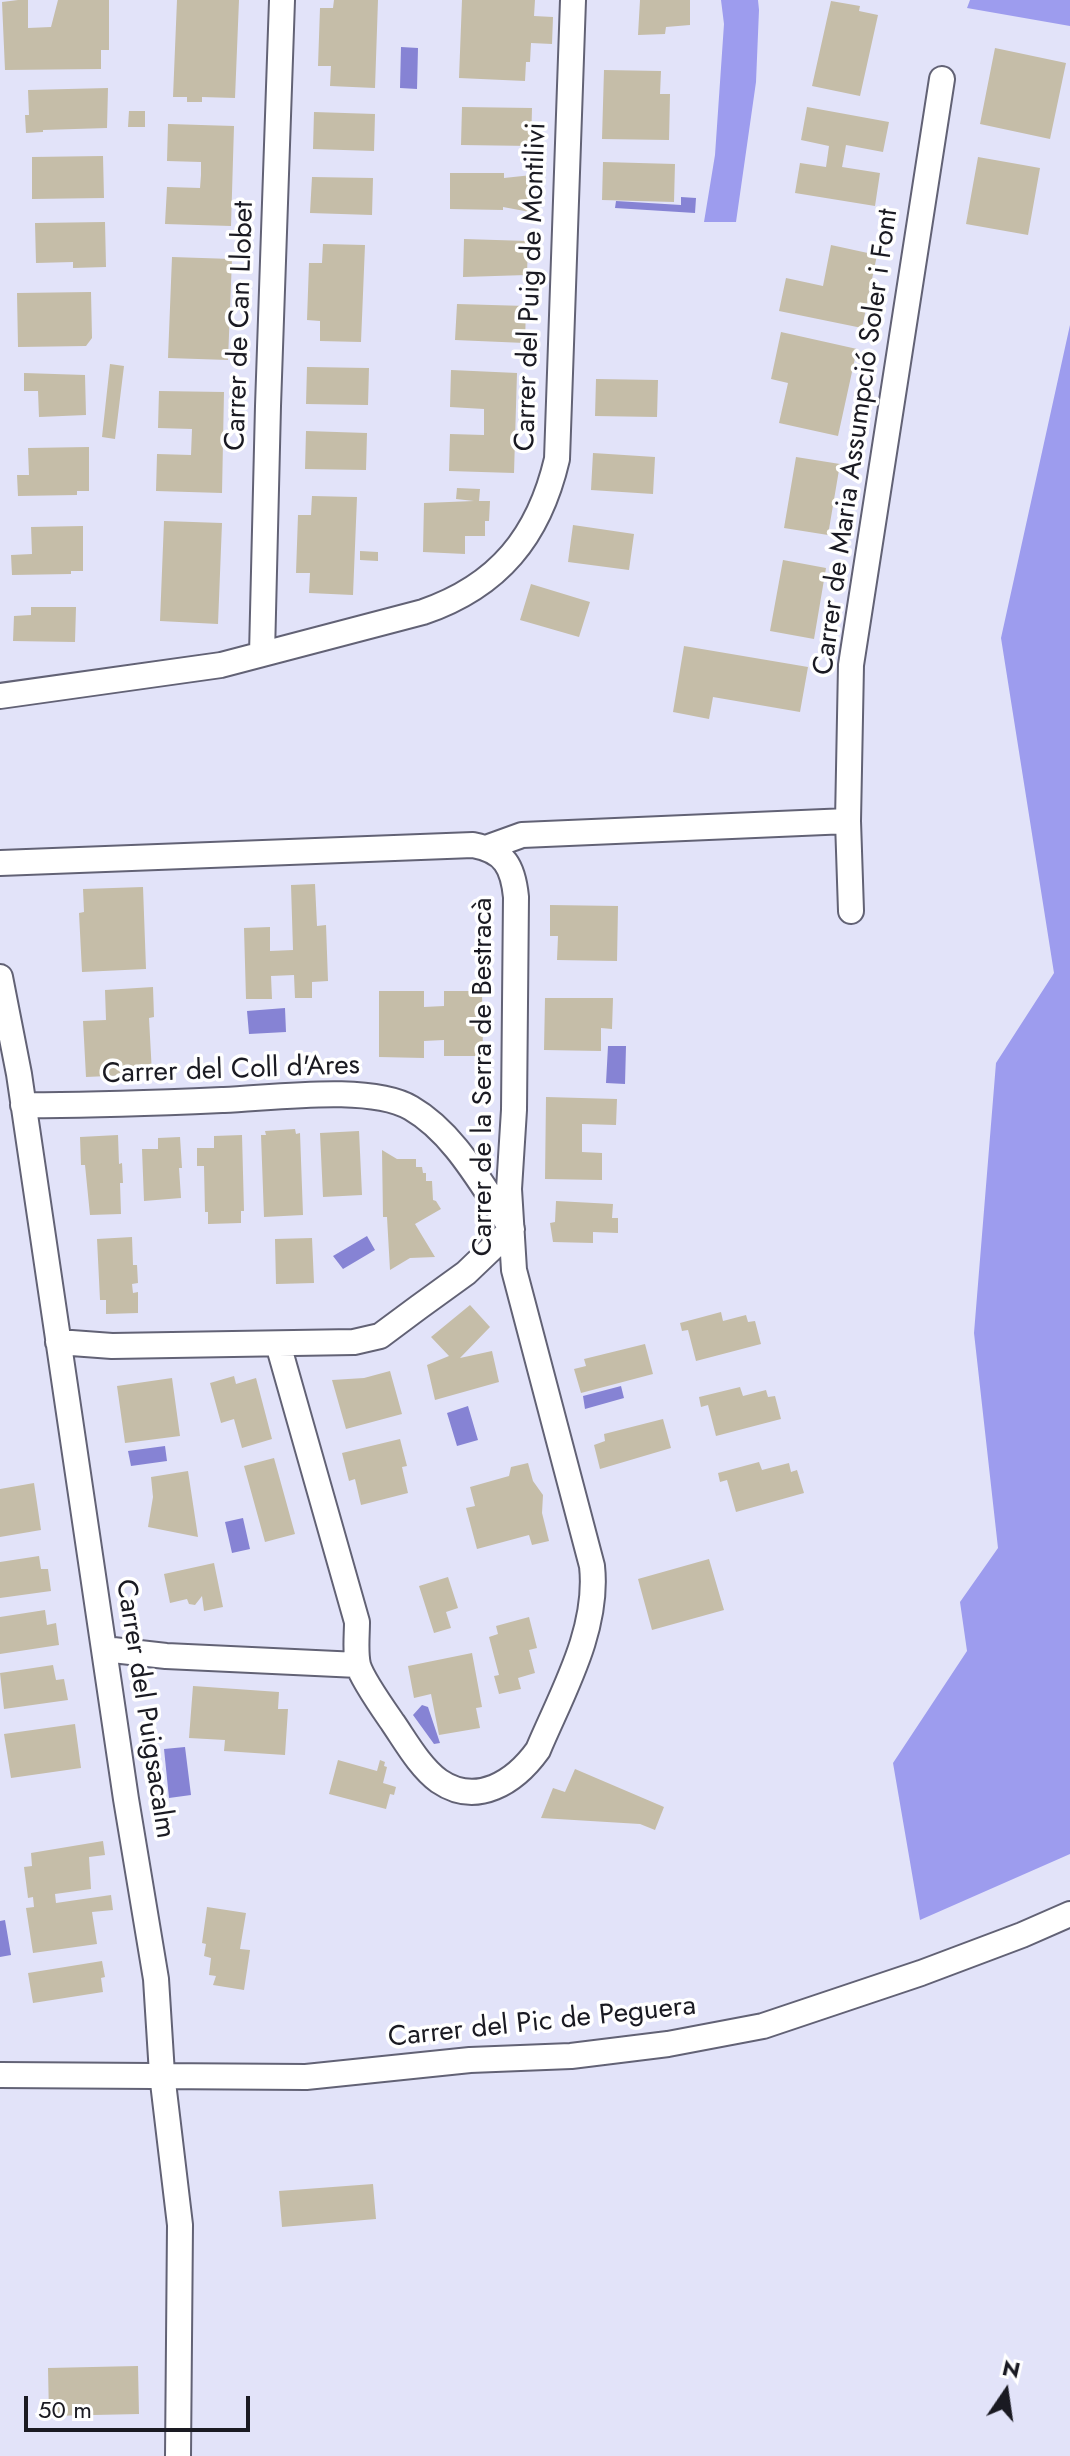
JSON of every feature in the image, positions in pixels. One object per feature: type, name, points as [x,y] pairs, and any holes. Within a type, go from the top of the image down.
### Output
[{"type":"street","name":"Carrer de Can Llobet","points":[[262,654],[282,0]]},
{"type":"street","name":"Carrer del Puig de Montilivi","points":[[0,696],[221,665],[452,602],[477,586],[518,548],[550,487],[558,436],[573,0]]},
{"type":"street","name":"Carrer de Maria Assumpció Soler i Font","points":[[851,911],[848,821],[851,665],[942,79]]},
{"type":"street","points":[[0,863],[473,845],[486,848],[522,835],[848,821]]},
{"type":"street","name":"Carrer de la Serra de Bestracà","points":[[358,1665],[384,1711],[438,1780],[457,1790],[491,1790],[508,1783],[526,1768],[538,1750],[587,1628],[595,1588],[592,1566],[514,1270],[509,1189],[514,1110],[516,897],[513,873],[501,856],[486,848]]},
{"type":"street","name":"Carrer del Puigsacalm","points":[[0,977],[23,1105],[156,1979],[162,2074],[180,2225],[178,2456]]},
{"type":"street","name":"Carrer del Coll d'Ares","points":[[23,1105],[80,1106],[353,1094],[400,1102],[428,1120],[456,1150],[512,1229]]},
{"type":"street","points":[[58,1342],[112,1346],[278,1344],[354,1342],[380,1336],[466,1273],[512,1229]]},
{"type":"street","points":[[104,1649],[166,1656],[358,1665],[357,1622],[278,1344]]},
{"type":"street","name":"Carrer del Pic de Peguera","points":[[0,2075],[306,2077],[470,2060],[571,2056],[668,2044],[763,2026],[921,1973],[1070,1914]]},
{"type":"shaded area","points":[[721,0],[758,0],[756,82],[736,222],[704,222],[715,155],[724,24]]},
{"type":"shaded area","points":[[970,0],[1070,0],[1070,26],[967,8]]},
{"type":"shaded area","points":[[401,47],[418,48],[417,89],[400,88]]},
{"type":"shaded area","points":[[681,197],[696,198],[695,213],[615,208],[616,201],[681,205]]},
{"type":"shaded area","points":[[1070,325],[1070,1854],[920,1920],[893,1763],[967,1651],[960,1602],[998,1548],[974,1333],[996,1063],[1054,973],[1001,638]]},
{"type":"shaded area","points":[[285,1008],[286,1032],[249,1034],[247,1011]]},
{"type":"shaded area","points":[[608,1046],[626,1046],[625,1084],[606,1083]]},
{"type":"shaded area","points":[[367,1236],[375,1250],[343,1269],[333,1256]]},
{"type":"shaded area","points":[[621,1386],[624,1398],[585,1409],[583,1396]]},
{"type":"shaded area","points":[[468,1406],[478,1440],[457,1446],[447,1413]]},
{"type":"shaded area","points":[[165,1446],[167,1461],[131,1466],[128,1451]]},
{"type":"shaded area","points":[[243,1518],[250,1549],[232,1553],[225,1522]]},
{"type":"shaded area","points":[[422,1705],[428,1707],[440,1743],[434,1744],[413,1715]]},
{"type":"shaded area","points":[[185,1747],[191,1795],[169,1798],[164,1749]]},
{"type":"shaded area","points":[[5,1920],[11,1955],[0,1957],[0,1921]]},
{"type":"building","points":[[28,0],[28,28],[51,27],[58,0],[109,0],[109,50],[101,50],[101,69],[5,70],[2,2]]},
{"type":"building","points":[[177,0],[239,0],[235,98],[202,97],[202,102],[187,102],[187,97],[173,97]]},
{"type":"building","points":[[334,0],[378,0],[375,88],[330,86],[331,66],[318,66],[320,8],[333,8]]},
{"type":"building","points":[[462,0],[535,0],[534,16],[553,17],[552,44],[531,43],[525,81],[459,78]]},
{"type":"building","points":[[640,0],[690,0],[690,25],[666,27],[665,34],[638,35]]},
{"type":"building","points":[[831,1],[860,6],[859,11],[878,15],[860,96],[812,86]]},
{"type":"building","points":[[995,48],[1066,63],[1050,139],[980,124]]},
{"type":"building","points":[[604,70],[661,71],[660,94],[670,94],[669,140],[602,139]]},
{"type":"building","points":[[108,88],[107,128],[26,133],[28,90]]},
{"type":"building","points":[[462,107],[532,108],[531,146],[461,145]]},
{"type":"building","points":[[807,107],[889,122],[883,152],[846,145],[842,167],[880,173],[875,206],[795,193],[800,163],[826,167],[829,146],[801,140]]},
{"type":"building","points":[[129,111],[145,111],[145,127],[128,127]]},
{"type":"building","points":[[314,112],[375,114],[374,151],[313,149]]},
{"type":"building","points":[[168,124],[234,126],[231,226],[165,224],[167,187],[200,188],[201,175],[201,162],[167,161]]},
{"type":"building","points":[[103,156],[104,198],[32,199],[32,157]]},
{"type":"building","points":[[978,157],[1040,168],[1028,235],[966,224]]},
{"type":"building","points":[[603,162],[675,164],[674,202],[602,200]]},
{"type":"building","points":[[450,173],[504,173],[504,178],[532,175],[530,212],[503,207],[503,210],[450,209]]},
{"type":"building","points":[[312,177],[373,178],[372,215],[310,213]]},
{"type":"building","points":[[105,222],[106,267],[73,268],[73,262],[36,263],[35,223]]},
{"type":"building","points":[[464,239],[528,241],[527,275],[463,277]]},
{"type":"building","points":[[323,244],[365,245],[361,342],[320,341],[320,321],[307,320],[309,263],[322,263]]},
{"type":"building","points":[[831,245],[877,255],[862,328],[779,311],[786,278],[823,286]]},
{"type":"building","points":[[172,257],[232,259],[228,360],[168,358]]},
{"type":"building","points":[[91,292],[92,338],[86,346],[18,347],[17,293]]},
{"type":"building","points":[[457,304],[526,306],[525,343],[455,340]]},
{"type":"building","points":[[781,332],[857,349],[838,436],[779,423],[788,383],[771,379]]},
{"type":"building","points":[[110,364],[124,366],[115,439],[102,437]]},
{"type":"building","points":[[307,367],[369,368],[368,405],[306,404]]},
{"type":"building","points":[[451,370],[517,373],[514,473],[449,471],[450,434],[484,435],[484,409],[450,407]]},
{"type":"building","points":[[24,373],[85,375],[86,415],[39,417],[38,391],[24,391]]},
{"type":"building","points":[[596,379],[658,380],[657,417],[595,416]]},
{"type":"building","points":[[159,391],[224,392],[222,493],[156,491],[157,454],[191,455],[192,429],[158,428]]},
{"type":"building","points":[[306,431],[367,433],[366,470],[305,469]]},
{"type":"building","points":[[89,447],[89,491],[77,491],[77,495],[18,496],[17,475],[29,475],[28,448]]},
{"type":"building","points":[[593,453],[655,457],[653,494],[591,490]]},
{"type":"building","points":[[796,457],[840,464],[828,535],[784,528]]},
{"type":"building","points":[[457,488],[480,489],[479,501],[490,501],[485,536],[465,536],[465,554],[423,552],[424,503],[474,501],[456,499]]},
{"type":"building","points":[[312,496],[357,497],[353,595],[309,593],[310,573],[296,573],[298,515],[311,515]]},
{"type":"building","points":[[164,521],[222,523],[218,624],[160,621]]},
{"type":"building","points":[[573,525],[634,534],[629,570],[568,562]]},
{"type":"building","points":[[83,526],[83,571],[12,575],[11,555],[32,554],[31,527]]},
{"type":"building","points":[[360,551],[378,552],[378,561],[360,560]]},
{"type":"building","points":[[783,560],[826,568],[814,639],[770,631]]},
{"type":"building","points":[[531,584],[590,602],[579,637],[520,620]]},
{"type":"building","points":[[31,607],[76,607],[75,642],[13,641],[14,616],[31,615]]},
{"type":"building","points":[[684,646],[808,667],[800,712],[713,697],[709,719],[673,712]]},
{"type":"building","points":[[315,884],[317,926],[326,925],[328,981],[312,982],[312,998],[295,998],[294,975],[271,976],[272,999],[246,999],[244,928],[270,927],[270,951],[293,950],[291,885]]},
{"type":"building","points":[[143,887],[146,969],[82,972],[79,913],[84,912],[83,889]]},
{"type":"building","points":[[550,905],[618,906],[617,961],[557,960],[558,936],[550,936]]},
{"type":"building","points":[[153,987],[154,1017],[149,1018],[152,1074],[86,1077],[83,1021],[106,1020],[105,990]]},
{"type":"building","points":[[379,991],[424,991],[424,1007],[444,1006],[444,991],[482,991],[483,1056],[444,1056],[444,1040],[424,1041],[424,1058],[379,1057]]},
{"type":"building","points":[[545,998],[613,998],[612,1029],[601,1028],[601,1051],[544,1050]]},
{"type":"building","points":[[546,1097],[617,1099],[616,1125],[582,1124],[582,1152],[602,1153],[602,1180],[545,1179]]},
{"type":"building","points":[[295,1129],[296,1134],[300,1133],[303,1215],[264,1217],[261,1135],[266,1135],[265,1131]]},
{"type":"building","points":[[359,1131],[362,1195],[323,1197],[320,1133]]},
{"type":"building","points":[[118,1135],[123,1183],[120,1183],[121,1214],[90,1215],[85,1165],[81,1165],[80,1137]]},
{"type":"building","points":[[242,1135],[244,1211],[241,1211],[241,1223],[208,1224],[204,1166],[197,1166],[197,1148],[214,1148],[214,1136]]},
{"type":"building","points":[[180,1137],[181,1198],[144,1201],[142,1149],[158,1149],[158,1138]]},
{"type":"building","points":[[382,1150],[397,1159],[416,1159],[416,1167],[422,1167],[423,1173],[426,1173],[426,1181],[432,1181],[433,1200],[441,1209],[415,1224],[435,1257],[410,1258],[390,1270],[387,1217],[383,1217]]},
{"type":"building","points":[[556,1201],[613,1204],[612,1218],[618,1218],[618,1233],[593,1232],[593,1243],[553,1242],[550,1223],[555,1222]]},
{"type":"building","points":[[132,1237],[133,1265],[137,1265],[138,1283],[132,1284],[133,1293],[138,1292],[138,1313],[106,1314],[106,1300],[100,1300],[97,1239]]},
{"type":"building","points":[[312,1238],[314,1283],[276,1284],[275,1239]]},
{"type":"building","points":[[470,1305],[490,1327],[460,1358],[492,1351],[499,1382],[435,1400],[427,1365],[449,1356],[431,1337]]},
{"type":"building","points":[[721,1312],[723,1321],[746,1315],[748,1322],[755,1321],[761,1344],[696,1361],[688,1330],[682,1331],[680,1323]]},
{"type":"building","points":[[645,1344],[653,1374],[581,1393],[574,1369],[586,1366],[584,1359]]},
{"type":"building","points":[[390,1371],[402,1414],[346,1429],[332,1380],[364,1378]]},
{"type":"building","points":[[234,1376],[236,1384],[256,1378],[272,1439],[242,1448],[234,1419],[221,1423],[210,1383]]},
{"type":"building","points":[[172,1378],[180,1436],[125,1443],[117,1386]]},
{"type":"building","points":[[740,1387],[743,1396],[766,1390],[768,1397],[775,1396],[781,1419],[716,1436],[708,1405],[701,1407],[699,1397]]},
{"type":"building","points":[[663,1419],[671,1448],[600,1469],[594,1445],[605,1441],[604,1434]]},
{"type":"building","points":[[400,1439],[407,1466],[402,1467],[408,1493],[361,1505],[355,1479],[349,1481],[342,1453]]},
{"type":"building","points":[[274,1458],[295,1534],[265,1542],[244,1466]]},
{"type":"building","points":[[759,1462],[762,1470],[789,1463],[791,1472],[797,1470],[804,1493],[736,1512],[727,1480],[720,1482],[718,1473]]},
{"type":"building","points":[[528,1463],[533,1481],[543,1495],[542,1513],[549,1541],[532,1545],[529,1535],[477,1549],[466,1508],[475,1506],[470,1487],[509,1476],[511,1467]]},
{"type":"building","points":[[188,1471],[198,1537],[148,1527],[153,1497],[151,1477]]},
{"type":"building","points":[[34,1483],[41,1530],[0,1537],[0,1489]]},
{"type":"building","points":[[39,1556],[41,1569],[48,1569],[51,1591],[0,1598],[0,1562]]},
{"type":"building","points":[[709,1559],[724,1610],[652,1630],[638,1579]]},
{"type":"building","points":[[214,1563],[223,1607],[204,1611],[202,1596],[195,1605],[189,1604],[187,1599],[170,1603],[164,1574]]},
{"type":"building","points":[[448,1577],[458,1608],[446,1612],[451,1628],[434,1633],[419,1586]]},
{"type":"building","points":[[45,1610],[47,1625],[56,1623],[59,1645],[0,1654],[0,1617]]},
{"type":"building","points":[[529,1617],[537,1648],[529,1650],[535,1673],[518,1678],[521,1689],[499,1694],[494,1676],[499,1675],[489,1637],[498,1634],[496,1626]]},
{"type":"building","points":[[472,1653],[482,1707],[476,1708],[480,1728],[439,1735],[431,1694],[414,1698],[408,1666]]},
{"type":"building","points":[[53,1665],[56,1680],[64,1679],[68,1700],[4,1709],[0,1673]]},
{"type":"building","points":[[193,1686],[279,1692],[278,1709],[288,1709],[285,1755],[224,1751],[225,1740],[189,1738]]},
{"type":"building","points":[[75,1724],[81,1768],[11,1778],[4,1734]]},
{"type":"building","points":[[338,1760],[377,1771],[380,1760],[385,1762],[384,1766],[387,1767],[383,1783],[396,1787],[394,1795],[390,1794],[386,1809],[329,1794]]},
{"type":"building","points":[[575,1769],[664,1807],[655,1830],[640,1824],[541,1818],[553,1788],[565,1792]]},
{"type":"building","points":[[103,1841],[105,1855],[89,1857],[91,1889],[55,1894],[56,1903],[111,1895],[113,1910],[92,1912],[97,1944],[33,1953],[26,1908],[34,1907],[33,1897],[28,1898],[24,1867],[32,1866],[31,1853]]},
{"type":"building","points":[[207,1907],[246,1913],[240,1949],[250,1950],[244,1990],[213,1985],[216,1976],[209,1975],[211,1958],[204,1956],[206,1944],[202,1943]]},
{"type":"building","points":[[102,1961],[105,1977],[101,1978],[103,1992],[33,2003],[28,1973]]},
{"type":"building","points":[[373,2184],[376,2219],[282,2227],[279,2191]]},
{"type":"building","points":[[138,2366],[139,2414],[49,2416],[48,2368]]}]
